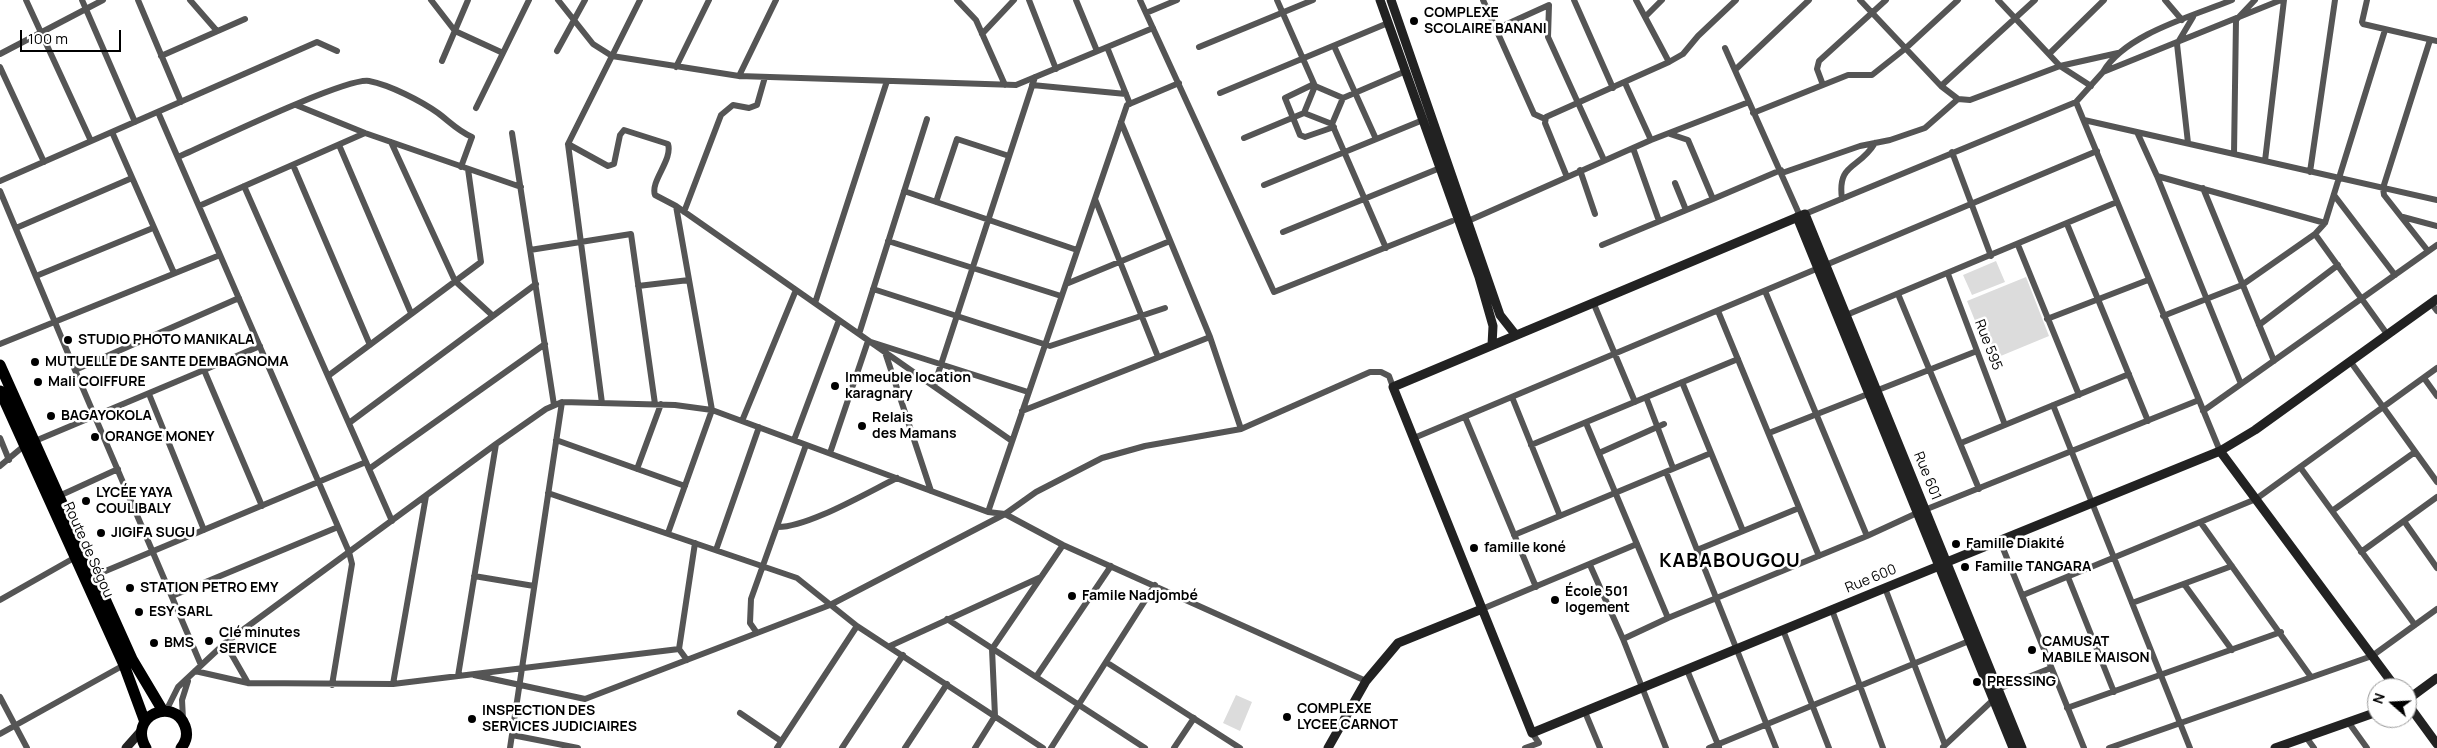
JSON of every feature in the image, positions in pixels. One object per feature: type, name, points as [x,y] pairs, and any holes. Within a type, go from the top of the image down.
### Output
[{"type":"highway","name":"Route de Ségou","points":[[0,365],[74,558],[124,665],[143,726],[142,739],[146,748]]},
{"type":"highway","name":"Route de Ségou","points":[[0,391],[59,496],[132,659],[164,711],[179,717],[184,723]]},
{"type":"highway","points":[[143,726],[149,716],[164,711]]},
{"type":"highway","points":[[183,747],[186,738],[184,723]]},
{"type":"street","points":[[26,0],[91,141]]},
{"type":"street","points":[[82,0],[135,122]]},
{"type":"street","points":[[0,54],[103,0]]},
{"type":"street","points":[[138,0],[181,102]]},
{"type":"street","points":[[190,0],[217,31]]},
{"type":"street","points":[[431,0],[455,31],[503,53]]},
{"type":"street","points":[[442,61],[468,0]]},
{"type":"street","points":[[476,108],[529,0]]},
{"type":"street","points":[[558,0],[593,44],[612,56],[739,76],[1016,85],[1153,28]]},
{"type":"street","points":[[557,51],[585,0]]},
{"type":"street","points":[[602,403],[568,144],[640,0]]},
{"type":"street","points":[[676,67],[710,0]]},
{"type":"street","points":[[739,76],[776,0]]},
{"type":"street","points":[[957,0],[976,20],[1006,85]]},
{"type":"street","points":[[982,34],[1014,0]]},
{"type":"street","points":[[1029,0],[1056,69]]},
{"type":"street","points":[[1076,0],[1097,51]]},
{"type":"street","points":[[1140,0],[1274,292],[1452,221]]},
{"type":"street","points":[[1146,13],[1177,0]]},
{"type":"street","points":[[1277,0],[1315,85],[1343,98],[1406,71]]},
{"type":"street","points":[[1199,47],[1313,0]]},
{"type":"street","points":[[1380,0],[1479,277],[1493,326],[1492,345]]},
{"type":"street","points":[[1391,0],[1500,315],[1515,334]]},
{"type":"street","points":[[1484,0],[1534,114],[1545,119],[1567,177]]},
{"type":"street","points":[[1574,0],[1613,88]]},
{"type":"street","points":[[1636,0],[1669,62]]},
{"type":"street","points":[[1645,16],[1662,0]]},
{"type":"street","points":[[1545,119],[1547,116],[1625,83],[1683,54],[1698,36],[1736,0]]},
{"type":"street","points":[[1735,70],[1809,0]]},
{"type":"street","points":[[1860,0],[1941,86],[1958,99],[1970,100],[2060,66],[2118,53]]},
{"type":"street","points":[[1823,85],[1817,69],[1820,61],[1886,0]]},
{"type":"street","points":[[1754,113],[1848,75],[1872,75],[1906,48],[1958,0]]},
{"type":"street","points":[[1998,0],[2060,66],[2091,86]]},
{"type":"street","points":[[1941,86],[2034,0]]},
{"type":"street","points":[[2049,54],[2104,0]]},
{"type":"street","points":[[2166,0],[2182,20]]},
{"type":"street","points":[[1393,387],[1515,334],[2076,102],[2118,53],[2143,37],[2232,0]]},
{"type":"street","points":[[2234,154],[2236,20],[2255,0]]},
{"type":"street","points":[[2103,72],[2283,0],[2265,161]]},
{"type":"street","points":[[2310,172],[2335,0]]},
{"type":"street","points":[[2367,0],[2362,23],[2385,30],[2434,40],[2383,188],[2384,195],[2428,251]]},
{"type":"street","points":[[1496,29],[1550,6],[1548,37],[1604,160]]},
{"type":"street","points":[[2188,143],[2177,44],[2194,16]]},
{"type":"street","points":[[162,56],[245,19]]},
{"type":"street","points":[[1220,93],[1388,23]]},
{"type":"street","points":[[2163,316],[2242,285],[2315,234],[2325,223],[2385,30]]},
{"type":"street","points":[[0,181],[317,42],[337,51]]},
{"type":"street","points":[[1334,46],[1376,139]]},
{"type":"street","points":[[1107,48],[1130,104]]},
{"type":"street","points":[[1725,48],[1801,216]]},
{"type":"street","points":[[0,67],[44,162]]},
{"type":"street","points":[[684,212],[721,114],[733,105],[749,108],[757,105],[765,77]]},
{"type":"street","points":[[934,386],[1034,77]]},
{"type":"street","points":[[178,157],[332,90],[368,81],[415,99],[440,115],[462,133],[472,137],[465,168],[481,262],[328,376]]},
{"type":"street","points":[[815,304],[887,81]]},
{"type":"street","points":[[988,512],[1127,105],[1179,83]]},
{"type":"street","points":[[1625,83],[1651,140]]},
{"type":"street","points":[[1032,85],[1126,94]]},
{"type":"street","points":[[1244,138],[1304,113],[1315,85]]},
{"type":"street","points":[[1315,85],[1285,98],[1292,118],[1300,135],[1304,138],[1333,126]]},
{"type":"street","points":[[1343,98],[1333,126],[1386,248]]},
{"type":"street","points":[[1602,245],[1781,172],[1860,146],[1890,140],[1925,128],[1958,99]]},
{"type":"street","points":[[1468,220],[1651,140],[1749,102]]},
{"type":"street","points":[[2076,102],[2220,451],[2388,678]]},
{"type":"street","points":[[296,106],[365,133],[521,187]]},
{"type":"street","points":[[158,112],[349,552],[352,564],[332,685]]},
{"type":"street","points":[[1304,113],[1333,126]]},
{"type":"street","points":[[859,334],[927,120]]},
{"type":"street","points":[[1264,185],[1423,120]]},
{"type":"street","points":[[2084,120],[2437,200]]},
{"type":"street","points":[[1121,122],[1210,337],[1241,429]]},
{"type":"street","points":[[568,144],[608,166],[614,164],[620,135],[624,130],[668,144],[668,156],[654,192],[655,195],[676,206],[1012,441]]},
{"type":"street","points":[[112,132],[174,273]]},
{"type":"street","points":[[2137,132],[2158,176],[2241,384]]},
{"type":"street","points":[[199,206],[365,133]]},
{"type":"street","points":[[512,133],[554,405]]},
{"type":"street","points":[[1668,134],[1688,140],[1713,199]]},
{"type":"street","points":[[936,202],[957,139],[1009,156]]},
{"type":"street","points":[[391,142],[455,281],[493,316]]},
{"type":"street","points":[[1842,199],[1840,184],[1844,172],[1869,153],[1875,143]]},
{"type":"street","points":[[339,144],[411,314]]},
{"type":"street","points":[[1633,148],[1660,221]]},
{"type":"street","points":[[1414,438],[2097,151]]},
{"type":"street","points":[[1952,152],[1991,256]]},
{"type":"street","points":[[293,165],[370,345]]},
{"type":"street","points":[[1283,232],[1440,168]]},
{"type":"street","points":[[1580,170],[1595,214]]},
{"type":"street","points":[[2158,176],[2325,223]]},
{"type":"street","points":[[16,228],[132,178]]},
{"type":"street","points":[[1675,183],[1686,210]]},
{"type":"street","points":[[244,186],[392,521]]},
{"type":"street","points":[[2203,188],[2274,361]]},
{"type":"street","points":[[904,191],[1077,250]]},
{"type":"street","points":[[0,192],[201,665]]},
{"type":"street","points":[[2334,195],[2395,275]]},
{"type":"street","points":[[1095,198],[1158,357]]},
{"type":"street","points":[[1842,317],[2118,202]]},
{"type":"street","points":[[668,534],[712,410],[676,206]]},
{"type":"street","name":"Rue 601","points":[[1801,216],[1943,564],[2022,748]]},
{"type":"street","points":[[2403,217],[2437,226]]},
{"type":"street","points":[[2067,224],[2148,421]]},
{"type":"street","points":[[36,276],[153,228]]},
{"type":"street","points":[[530,250],[631,234],[658,404],[637,469]]},
{"type":"street","points":[[2315,234],[2387,334]]},
{"type":"street","points":[[888,241],[1061,296]]},
{"type":"street","points":[[1066,284],[1170,241]]},
{"type":"street","points":[[2018,245],[2079,395]]},
{"type":"street","points":[[2203,411],[2437,245]]},
{"type":"street","points":[[0,344],[220,255]]},
{"type":"street","points":[[2259,325],[2338,265]]},
{"type":"street","name":"Rue 595","points":[[1948,274],[2005,425]]},
{"type":"street","points":[[638,286],[689,280]]},
{"type":"street","points":[[2047,319],[2148,280]]},
{"type":"street","points":[[349,422],[536,284]]},
{"type":"street","points":[[873,289],[1050,346],[1165,308]]},
{"type":"street","points":[[742,421],[796,290]]},
{"type":"street","points":[[1765,291],[1867,536]]},
{"type":"street","points":[[1898,294],[1979,489]]},
{"type":"street","points":[[76,370],[239,298]]},
{"type":"street","points":[[2434,301],[2437,311]]},
{"type":"street","name":"Rue 600","points":[[1532,733],[2220,451],[2256,430],[2434,301]]},
{"type":"street","points":[[1593,302],[1635,402]]},
{"type":"street","points":[[1718,310],[1819,556]]},
{"type":"street","points":[[794,440],[840,320]]},
{"type":"street","points":[[1022,411],[1210,337]]},
{"type":"street","points":[[868,341],[1028,392]]},
{"type":"street","points":[[830,453],[868,341]]},
{"type":"street","points":[[96,575],[319,482],[368,466],[545,344]]},
{"type":"street","points":[[0,466],[30,443],[96,417],[260,346]]},
{"type":"street","points":[[1769,433],[1977,351]]},
{"type":"street","points":[[885,352],[931,491]]},
{"type":"street","points":[[1531,445],[1738,359]]},
{"type":"street","points":[[2350,362],[2437,482]]},
{"type":"street","points":[[2023,595],[2256,500],[2437,368]]},
{"type":"street","points":[[204,370],[262,506]]},
{"type":"street","points":[[474,675],[585,700],[830,605],[1005,514],[1036,492],[1102,458],[1145,446],[1241,429],[1370,372],[1381,372],[1389,376],[1532,733],[1540,743],[1525,748]]},
{"type":"street","points":[[1961,443],[2129,374]]},
{"type":"street","points":[[2424,378],[2437,396]]},
{"type":"street","points":[[1682,382],[1743,531]]},
{"type":"street","points":[[149,394],[204,530]]},
{"type":"street","points":[[1512,397],[1560,516]]},
{"type":"street","points":[[1646,397],[1656,427],[1674,468]]},
{"type":"street","points":[[1623,639],[1668,618],[1867,536],[1921,511],[2199,400]]},
{"type":"street","points":[[510,748],[562,402]]},
{"type":"street","points":[[164,711],[173,694],[225,643],[496,444],[546,409],[562,402],[658,404],[712,410],[988,512],[1005,514],[1063,545],[1366,681]]},
{"type":"street","points":[[2053,405],[2190,748]]},
{"type":"street","points":[[1465,417],[1536,587]]},
{"type":"street","points":[[1586,423],[1668,618]]},
{"type":"street","points":[[1599,453],[1664,424]]},
{"type":"street","points":[[716,550],[759,427]]},
{"type":"street","points":[[0,438],[9,460]]},
{"type":"street","points":[[556,440],[685,486]]},
{"type":"street","points":[[458,676],[496,444]]},
{"type":"street","points":[[757,633],[750,623],[750,609],[762,566],[806,445]]},
{"type":"street","points":[[2332,512],[2415,452]]},
{"type":"street","points":[[1514,536],[1710,453]]},
{"type":"street","points":[[2300,467],[2414,625]]},
{"type":"street","points":[[59,496],[118,469]]},
{"type":"street","points":[[1666,472],[1718,598],[1776,748]]},
{"type":"street","points":[[777,526],[787,527],[815,516],[898,478]]},
{"type":"street","points":[[548,493],[797,578],[857,626],[1043,748]]},
{"type":"street","points":[[394,684],[426,496]]},
{"type":"street","points":[[2362,552],[2437,497]]},
{"type":"street","points":[[1697,550],[1799,508]]},
{"type":"street","points":[[2404,521],[2437,568]]},
{"type":"street","points":[[2201,523],[2312,677]]},
{"type":"street","points":[[172,596],[338,527]]},
{"type":"street","points":[[2000,541],[2084,748]]},
{"type":"street","points":[[687,660],[679,649],[695,543]]},
{"type":"street","points":[[1328,748],[1366,681],[1398,643],[1637,544]]},
{"type":"street","points":[[975,748],[995,716],[992,648],[1063,545]]},
{"type":"street","points":[[0,600],[74,558]]},
{"type":"street","points":[[1590,564],[1623,639],[1666,748]]},
{"type":"street","name":"Rue 601","points":[[1943,564],[1969,640],[2013,748]]},
{"type":"street","points":[[1036,677],[1111,566]]},
{"type":"street","points":[[2132,603],[2232,566]]},
{"type":"street","points":[[474,576],[534,586]]},
{"type":"street","points":[[890,646],[1043,576]]},
{"type":"street","points":[[2068,576],[2114,692]]},
{"type":"street","points":[[2184,584],[2232,650]]},
{"type":"street","points":[[1051,748],[1155,585]]},
{"type":"street","points":[[1885,588],[1944,747],[1993,700]]},
{"type":"street","points":[[2109,748],[2372,656],[2437,609]]},
{"type":"street","points":[[1832,610],[1883,748]]},
{"type":"street","points":[[947,619],[1145,748]]},
{"type":"street","points":[[776,748],[857,626]]},
{"type":"street","points":[[1783,630],[1829,748]]},
{"type":"street","points":[[2067,708],[2281,632]]},
{"type":"street","points":[[1709,748],[1719,746],[1766,724],[1969,640]]},
{"type":"street","points":[[225,643],[248,683]]},
{"type":"street","points":[[195,671],[248,683],[394,684],[679,649]]},
{"type":"street","points":[[842,748],[903,655]]},
{"type":"street","points":[[1106,662],[1240,748]]},
{"type":"street","points":[[0,734],[124,665]]},
{"type":"street","points":[[1998,689],[2051,668]]},
{"type":"street","points":[[1687,670],[1719,746]]},
{"type":"street","points":[[184,723],[182,700],[190,677]]},
{"type":"street","points":[[2417,694],[2437,678]]},
{"type":"street","points":[[905,748],[947,684]]},
{"type":"street","points":[[0,697],[27,748]]},
{"type":"street","points":[[1585,712],[1600,748]]},
{"type":"street","points":[[740,713],[781,741]]},
{"type":"street","points":[[2274,748],[2367,716]]},
{"type":"street","points":[[2417,716],[2437,744]]},
{"type":"street","points":[[1174,748],[1194,718]]},
{"type":"street","points":[[2349,723],[2367,748]]},
{"type":"street","points":[[126,748],[143,726]]},
{"type":"street","points":[[512,735],[578,748]]},
{"type":"street","points":[[2306,737],[2314,748]]},
{"type":"shaded area","points":[[1996,261],[2005,282],[1972,295],[1963,275]]},
{"type":"shaded area","points":[[2026,277],[2049,336],[1991,360],[1967,301]]},
{"type":"shaded area","points":[[1236,695],[1252,702],[1240,731],[1223,723]]},
{"type":"place","name":"COMPLEXE SCOLAIRE BANANI","points":[[1414,21]]},
{"type":"place","name":"STUDIO PHOTO MANIKALA","points":[[68,340]]},
{"type":"place","name":"MUTUELLE DE SANTE DEMBAGNOMA","points":[[35,362]]},
{"type":"place","name":"Mali COIFFURE","points":[[38,382]]},
{"type":"place","name":"Immeuble location karagnary","points":[[835,386]]},
{"type":"place","name":"BAGAYOKOLA","points":[[51,416]]},
{"type":"place","name":"Relais des Mamans","points":[[862,426]]},
{"type":"place","name":"ORANGE MONEY","points":[[95,437]]},
{"type":"place","name":"LYCÉE YAYA COULIBALY","points":[[86,501]]},
{"type":"place","name":"JIGIFA SUGU","points":[[101,533]]},
{"type":"place","name":"Famille Diakité","points":[[1956,544]]},
{"type":"place","name":"famille koné","points":[[1474,548]]},
{"type":"place","name":"Famille TANGARA","points":[[1965,567]]},
{"type":"place","name":"STATION PETRO EMY","points":[[130,588]]},
{"type":"place","name":"Famile Nadjombé","points":[[1072,596]]},
{"type":"place","name":"École 501 logement","points":[[1555,600]]},
{"type":"place","name":"ESY SARL","points":[[139,612]]},
{"type":"place","name":"Clé minutes SERVICE","points":[[209,641]]},
{"type":"place","name":"BMS","points":[[154,643]]},
{"type":"place","name":"CAMUSAT MABILE MAISON","points":[[2032,650]]},
{"type":"place","name":"PRESSING","points":[[1977,682]]},
{"type":"place","name":"COMPLEXE LYCEE CARNOT","points":[[1287,717]]},
{"type":"place","name":"INSPECTION DES SERVICES JUDICIAIRES","points":[[472,719]]},
{"type":"district","name":"KABABOUGOU","points":[[1730,562]]}]
